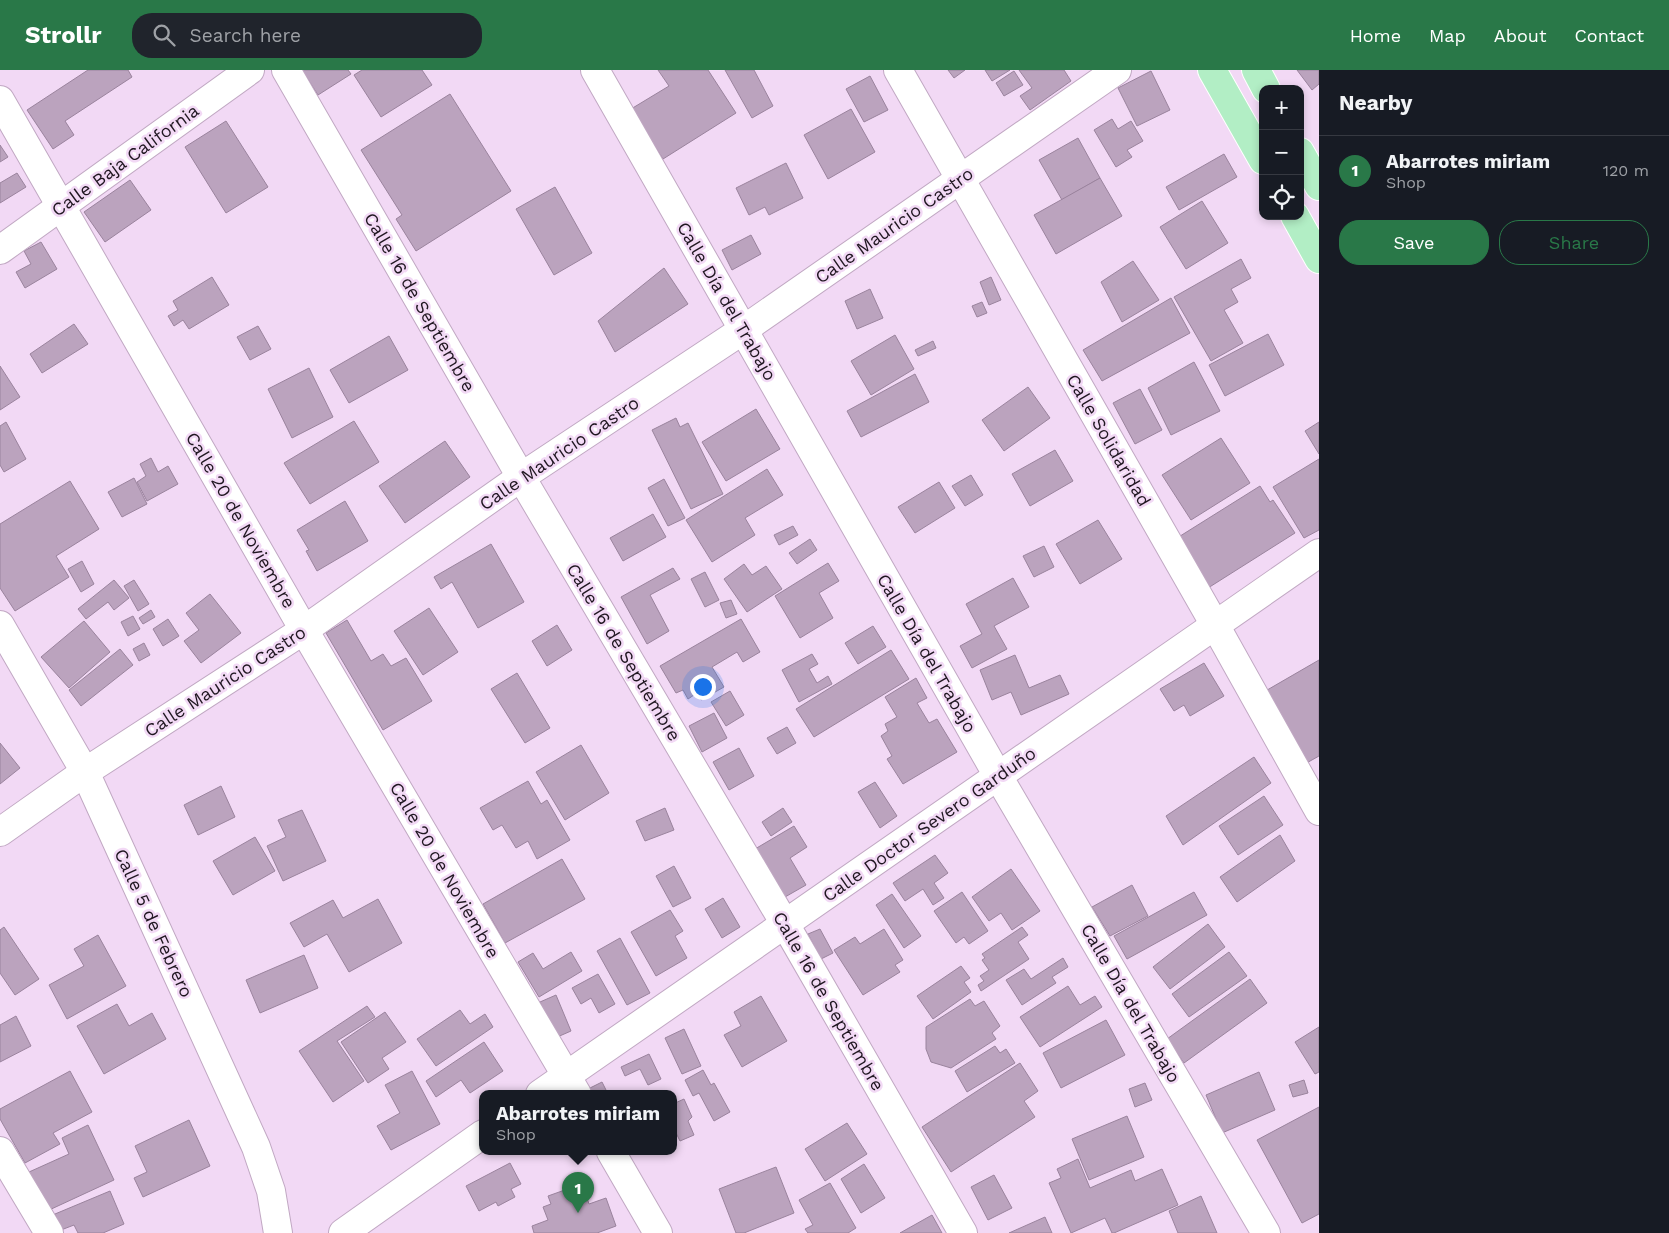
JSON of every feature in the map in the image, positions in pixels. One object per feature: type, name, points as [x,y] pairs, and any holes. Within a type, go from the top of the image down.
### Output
[{"type":"main road","points":[[1212,70],[1259,153]]},
{"type":"main road","points":[[1256,70],[1264,85]]},
{"type":"main road","points":[[1304,159],[1319,186]]},
{"type":"main road","points":[[1297,220],[1319,260]]},
{"type":"street","name":"Calle Baja California","points":[[0,250],[250,70]]},
{"type":"street","name":"Calle 16 de Septiembre","points":[[286,70],[521,477],[785,924],[963,1233]]},
{"type":"street","name":"Calle Día del Trabajo","points":[[595,70],[998,776],[1266,1233]]},
{"type":"street","name":"Calle Solidaridad","points":[[898,70],[1319,811]]},
{"type":"street","name":"Calle Mauricio Castro","points":[[0,832],[85,772],[304,630],[521,477],[743,330],[1117,70]]},
{"type":"street","name":"Calle 20 de Noviembre","points":[[0,100],[304,630],[571,1085]]},
{"type":"street","name":"Calle Doctor Severo Garduño","points":[[554,1090],[571,1085],[785,924],[1319,553]]},
{"type":"street","name":"Calle 5 de Febrero","points":[[0,625],[85,772],[256,1146],[271,1191],[278,1233]]},
{"type":"street","points":[[343,1233],[479,1137]]},
{"type":"street","points":[[0,1150],[49,1233]]},
{"type":"street","points":[[613,1155],[658,1233]]},
{"type":"building","points":[[88,70],[128,70],[132,77],[65,121],[74,135],[53,149],[27,110]]},
{"type":"building","points":[[302,70],[348,70],[351,74],[318,95]]},
{"type":"building","points":[[362,70],[422,70],[432,85],[381,117],[354,75]]},
{"type":"building","points":[[658,70],[708,70],[736,113],[663,159],[631,109],[669,86]]},
{"type":"building","points":[[725,70],[754,70],[773,106],[752,118]]},
{"type":"building","points":[[948,70],[965,70],[954,78]]},
{"type":"building","points":[[985,70],[1010,70],[992,81]]},
{"type":"building","points":[[1019,70],[1064,70],[1071,81],[1030,110],[1020,96],[1032,88]]},
{"type":"building","points":[[1297,70],[1319,70],[1319,84],[1312,90]]},
{"type":"building","points":[[1014,71],[1023,85],[1004,96],[996,83]]},
{"type":"building","points":[[1151,71],[1170,110],[1137,126],[1118,88]]},
{"type":"building","points":[[870,76],[888,110],[864,122],[846,89]]},
{"type":"building","points":[[450,94],[511,191],[416,251],[396,219],[402,215],[361,150]]},
{"type":"building","points":[[851,109],[875,152],[828,179],[804,135]]},
{"type":"building","points":[[1112,119],[1118,129],[1131,121],[1143,141],[1127,150],[1132,157],[1116,167],[1094,130]]},
{"type":"building","points":[[226,121],[268,187],[226,213],[185,147]]},
{"type":"building","points":[[1078,138],[1100,178],[1062,200],[1039,160]]},
{"type":"building","points":[[0,145],[8,157],[0,162]]},
{"type":"building","points":[[1224,154],[1237,177],[1179,210],[1166,187]]},
{"type":"building","points":[[786,163],[803,198],[769,215],[765,207],[749,215],[736,188]]},
{"type":"building","points":[[17,173],[26,187],[0,203],[0,183]]},
{"type":"building","points":[[1100,178],[1122,216],[1056,254],[1034,215]]},
{"type":"building","points":[[130,180],[151,210],[105,242],[84,212]]},
{"type":"building","points":[[555,187],[592,253],[554,275],[516,209]]},
{"type":"building","points":[[1202,201],[1228,243],[1186,269],[1160,227]]},
{"type":"building","points":[[751,235],[761,254],[732,270],[722,250]]},
{"type":"building","points":[[41,242],[57,269],[25,288],[16,272],[31,264],[24,251]]},
{"type":"building","points":[[1241,259],[1251,278],[1231,289],[1238,302],[1224,310],[1243,343],[1211,361],[1174,297]]},
{"type":"building","points":[[1133,261],[1159,300],[1122,322],[1101,282]]},
{"type":"building","points":[[664,268],[688,304],[615,352],[598,321]]},
{"type":"building","points":[[212,277],[229,305],[189,329],[183,320],[174,326],[168,316],[178,310],[173,301]]},
{"type":"building","points":[[991,277],[1001,300],[989,305],[980,282]]},
{"type":"building","points":[[870,289],[883,318],[857,329],[845,301]]},
{"type":"building","points":[[1171,298],[1190,333],[1102,381],[1083,350]]},
{"type":"building","points":[[982,302],[987,313],[977,317],[972,306]]},
{"type":"building","points":[[74,324],[88,344],[42,373],[30,354]]},
{"type":"building","points":[[258,326],[271,349],[250,360],[237,337]]},
{"type":"building","points":[[1268,334],[1284,365],[1225,396],[1209,365]]},
{"type":"building","points":[[895,335],[914,369],[871,395],[851,361]]},
{"type":"building","points":[[389,336],[408,370],[349,403],[330,370]]},
{"type":"building","points":[[933,341],[936,348],[918,356],[915,350]]},
{"type":"building","points":[[1194,362],[1220,411],[1171,435],[1148,388]]},
{"type":"building","points":[[0,366],[20,397],[0,410]]},
{"type":"building","points":[[309,368],[333,417],[292,438],[268,389]]},
{"type":"building","points":[[915,374],[929,402],[861,437],[847,411]]},
{"type":"building","points":[[1028,387],[1050,418],[1004,451],[982,420]]},
{"type":"building","points":[[1140,389],[1162,430],[1135,444],[1113,403]]},
{"type":"building","points":[[756,409],[780,449],[726,481],[702,442]]},
{"type":"building","points":[[676,418],[680,427],[688,423],[723,494],[691,509],[652,430]]},
{"type":"building","points":[[354,421],[379,462],[310,504],[284,463]]},
{"type":"building","points":[[6,422],[26,459],[4,472],[0,465],[0,426]]},
{"type":"building","points":[[1319,422],[1319,454],[1305,431]]},
{"type":"building","points":[[1221,438],[1250,483],[1191,520],[1162,475]]},
{"type":"building","points":[[445,441],[470,477],[405,523],[379,486]]},
{"type":"building","points":[[1055,450],[1073,481],[1030,506],[1012,474]]},
{"type":"building","points":[[151,458],[158,472],[168,466],[178,484],[147,501],[137,482],[146,476],[140,464]]},
{"type":"building","points":[[1319,459],[1319,530],[1304,538],[1273,487]]},
{"type":"building","points":[[767,469],[783,495],[745,518],[755,535],[712,562],[686,520]]},
{"type":"building","points":[[971,475],[983,495],[965,506],[952,486]]},
{"type":"building","points":[[134,478],[147,504],[122,517],[108,492]]},
{"type":"building","points":[[664,479],[685,518],[668,526],[648,488]]},
{"type":"building","points":[[70,481],[99,529],[56,556],[69,577],[15,611],[0,588],[0,524]]},
{"type":"building","points":[[939,482],[955,508],[915,533],[898,507]]},
{"type":"building","points":[[1260,486],[1270,502],[1273,500],[1295,533],[1208,588],[1177,538]]},
{"type":"building","points":[[345,501],[368,541],[317,571],[306,551],[309,550],[297,530]]},
{"type":"building","points":[[653,514],[666,537],[623,561],[610,538]]},
{"type":"building","points":[[1098,520],[1122,559],[1080,584],[1056,544]]},
{"type":"building","points":[[793,526],[798,535],[779,545],[774,535]]},
{"type":"building","points":[[810,539],[817,550],[797,564],[789,553]]},
{"type":"building","points":[[491,544],[524,602],[478,628],[452,582],[441,589],[434,577]]},
{"type":"building","points":[[1044,546],[1054,567],[1034,577],[1023,556]]},
{"type":"building","points":[[82,561],[94,584],[81,592],[68,569]]},
{"type":"building","points":[[828,563],[839,581],[819,593],[833,618],[800,638],[775,596]]},
{"type":"building","points":[[744,564],[752,575],[766,566],[782,589],[747,612],[724,579]]},
{"type":"building","points":[[673,568],[680,579],[650,595],[669,631],[647,644],[621,597]]},
{"type":"building","points":[[705,572],[719,600],[705,607],[691,579]]},
{"type":"building","points":[[1013,578],[1029,607],[994,626],[1007,649],[972,668],[960,646],[982,634],[966,604]]},
{"type":"building","points":[[114,580],[129,598],[114,610],[108,602],[86,619],[78,609]]},
{"type":"building","points":[[134,580],[149,604],[138,611],[124,586]]},
{"type":"building","points":[[210,594],[241,633],[201,663],[184,641],[199,630],[186,613]]},
{"type":"building","points":[[731,600],[737,614],[726,618],[720,603]]},
{"type":"building","points":[[429,608],[458,652],[423,675],[394,631]]},
{"type":"building","points":[[151,610],[155,617],[143,624],[139,618]]},
{"type":"building","points":[[133,616],[140,629],[128,636],[121,622]]},
{"type":"building","points":[[168,619],[179,636],[163,646],[153,629]]},
{"type":"building","points":[[741,619],[760,652],[743,662],[737,652],[712,667],[724,687],[701,700],[697,693],[688,699],[683,690],[676,693],[660,666]]},
{"type":"building","points":[[347,620],[371,661],[383,654],[391,666],[406,658],[432,701],[383,730],[326,633]]},
{"type":"building","points":[[84,621],[110,652],[69,688],[41,657]]},
{"type":"building","points":[[557,625],[572,650],[547,666],[532,641]]},
{"type":"building","points":[[873,626],[886,647],[858,664],[845,643]]},
{"type":"building","points":[[144,643],[150,655],[139,661],[133,649]]},
{"type":"building","points":[[120,649],[133,665],[81,706],[69,690]]},
{"type":"building","points":[[891,650],[909,679],[814,737],[796,709]]},
{"type":"building","points":[[812,654],[818,664],[809,669],[817,683],[828,676],[832,684],[799,702],[782,670]]},
{"type":"building","points":[[1015,655],[1029,688],[1060,675],[1069,694],[1021,715],[1011,692],[992,700],[980,670]]},
{"type":"building","points":[[1319,660],[1319,756],[1303,765],[1262,693]]},
{"type":"building","points":[[1204,663],[1224,696],[1190,716],[1184,705],[1174,711],[1160,689]]},
{"type":"building","points":[[517,673],[550,728],[525,743],[491,689]]},
{"type":"building","points":[[916,678],[927,698],[917,703],[929,723],[937,719],[957,752],[903,784],[887,759],[892,756],[881,736],[888,731],[885,724],[897,717],[885,697]]},
{"type":"building","points":[[730,691],[744,715],[726,726],[711,702]]},
{"type":"building","points":[[714,713],[727,738],[702,752],[689,726]]},
{"type":"building","points":[[787,727],[796,743],[777,754],[767,738]]},
{"type":"building","points":[[0,743],[20,768],[0,784]]},
{"type":"building","points":[[581,745],[609,793],[565,820],[536,772]]},
{"type":"building","points":[[739,748],[754,776],[729,790],[713,762]]},
{"type":"building","points":[[1254,757],[1271,783],[1183,845],[1166,816]]},
{"type":"building","points":[[528,781],[541,804],[547,800],[570,840],[537,859],[528,841],[516,848],[502,825],[493,830],[480,808]]},
{"type":"building","points":[[875,782],[897,816],[880,828],[858,792]]},
{"type":"building","points":[[221,786],[235,817],[198,835],[184,805]]},
{"type":"building","points":[[1264,796],[1283,825],[1238,855],[1219,826]]},
{"type":"building","points":[[665,808],[674,830],[645,841],[636,821]]},
{"type":"building","points":[[783,808],[792,822],[771,836],[762,822]]},
{"type":"building","points":[[302,810],[326,861],[283,881],[267,846],[286,837],[278,820]]},
{"type":"building","points":[[794,826],[807,847],[790,858],[806,885],[785,897],[755,849]]},
{"type":"building","points":[[1280,835],[1295,861],[1237,902],[1220,877]]},
{"type":"building","points":[[255,837],[275,871],[233,895],[213,861]]},
{"type":"building","points":[[935,855],[948,873],[934,883],[944,898],[933,905],[923,889],[905,901],[893,883]]},
{"type":"building","points":[[562,859],[585,899],[505,943],[483,904]]},
{"type":"building","points":[[674,866],[691,898],[673,907],[656,876]]},
{"type":"building","points":[[1011,869],[1040,911],[1012,930],[1001,913],[989,921],[972,897]]},
{"type":"building","points":[[1132,885],[1148,916],[1110,936],[1092,907]]},
{"type":"building","points":[[962,892],[988,931],[969,944],[964,937],[956,943],[934,911]]},
{"type":"building","points":[[1194,892],[1207,915],[1127,959],[1114,936]]},
{"type":"building","points":[[892,894],[921,936],[904,948],[876,905]]},
{"type":"building","points":[[723,898],[740,927],[722,938],[705,909]]},
{"type":"building","points":[[378,899],[402,943],[349,972],[327,934],[304,947],[290,923],[333,900],[343,918]]},
{"type":"building","points":[[670,910],[683,931],[675,936],[687,958],[656,976],[631,932]]},
{"type":"building","points":[[1208,924],[1225,947],[1170,989],[1153,967]]},
{"type":"building","points":[[4,927],[39,979],[15,995],[0,973],[0,930]]},
{"type":"building","points":[[1022,927],[1028,935],[1018,942],[1029,959],[981,991],[978,985],[984,981],[980,976],[989,970],[982,960],[985,958],[982,954]]},
{"type":"building","points":[[820,929],[833,953],[821,959],[808,934]]},
{"type":"building","points":[[884,929],[903,960],[895,965],[900,972],[863,995],[834,950],[855,937],[860,944]]},
{"type":"building","points":[[98,935],[126,986],[67,1019],[49,985],[84,966],[74,949]]},
{"type":"building","points":[[620,938],[650,993],[627,1005],[597,951]]},
{"type":"building","points":[[571,952],[582,971],[539,997],[518,962],[533,953],[543,969]]},
{"type":"building","points":[[1229,952],[1247,976],[1189,1017],[1172,994]]},
{"type":"building","points":[[304,955],[318,988],[260,1013],[246,980]]},
{"type":"building","points":[[1063,958],[1068,967],[1052,977],[1056,983],[1022,1005],[1006,980],[1024,969],[1031,979]]},
{"type":"building","points":[[961,966],[970,978],[964,982],[971,992],[933,1019],[917,996]]},
{"type":"building","points":[[598,974],[615,1004],[599,1013],[591,998],[581,1004],[572,988]]},
{"type":"building","points":[[1250,979],[1267,1003],[1184,1063],[1167,1039]]},
{"type":"building","points":[[1068,986],[1080,1005],[1095,996],[1102,1007],[1040,1047],[1020,1017]]},
{"type":"building","points":[[556,995],[571,1031],[555,1038],[540,1002]]},
{"type":"building","points":[[761,996],[787,1041],[742,1067],[724,1035],[741,1026],[734,1012]]},
{"type":"building","points":[[970,999],[975,1006],[984,1001],[1000,1026],[992,1033],[996,1039],[951,1068],[931,1062],[926,1049],[926,1027]]},
{"type":"building","points":[[117,1004],[129,1026],[152,1013],[166,1039],[104,1074],[77,1026]]},
{"type":"building","points":[[367,1006],[375,1017],[337,1041],[364,1081],[333,1102],[299,1051]]},
{"type":"building","points":[[460,1010],[470,1024],[485,1014],[493,1027],[436,1066],[417,1039]]},
{"type":"building","points":[[385,1012],[406,1042],[382,1058],[389,1069],[368,1083],[341,1042]]},
{"type":"building","points":[[16,1016],[31,1046],[0,1062],[0,1025]]},
{"type":"building","points":[[1106,1020],[1125,1055],[1061,1088],[1043,1053]]},
{"type":"building","points":[[1319,1027],[1319,1072],[1315,1074],[1295,1042]]},
{"type":"building","points":[[684,1029],[701,1066],[682,1074],[665,1038]]},
{"type":"building","points":[[484,1042],[503,1071],[470,1093],[461,1080],[436,1097],[426,1081]]},
{"type":"building","points":[[995,1046],[1000,1053],[1006,1049],[1015,1063],[967,1092],[955,1071]]},
{"type":"building","points":[[649,1054],[661,1079],[648,1085],[640,1069],[625,1076],[621,1067]]},
{"type":"building","points":[[1020,1063],[1038,1091],[1024,1101],[1035,1117],[951,1172],[922,1127]]},
{"type":"building","points":[[703,1070],[711,1085],[714,1083],[730,1112],[714,1121],[699,1093],[693,1096],[685,1080]]},
{"type":"building","points":[[70,1071],[92,1112],[53,1133],[60,1144],[25,1163],[0,1119],[0,1109]]},
{"type":"building","points":[[412,1071],[440,1124],[391,1150],[377,1126],[400,1113],[385,1085]]},
{"type":"building","points":[[1259,1072],[1275,1110],[1222,1133],[1206,1095]]},
{"type":"building","points":[[1304,1080],[1308,1093],[1293,1097],[1289,1085]]},
{"type":"building","points":[[602,1082],[606,1090],[586,1090]]},
{"type":"building","points":[[1145,1083],[1152,1100],[1135,1107],[1129,1089]]},
{"type":"building","points":[[684,1099],[692,1117],[688,1121],[694,1135],[680,1141],[677,1135],[677,1102]]},
{"type":"building","points":[[1319,1107],[1319,1214],[1302,1223],[1257,1140]]},
{"type":"building","points":[[1127,1116],[1144,1157],[1089,1180],[1072,1139]]},
{"type":"building","points":[[189,1120],[210,1166],[143,1197],[134,1178],[147,1172],[135,1146]]},
{"type":"building","points":[[847,1123],[867,1154],[825,1181],[805,1149]]},
{"type":"building","points":[[88,1125],[114,1180],[47,1211],[29,1172],[69,1154],[62,1138]]},
{"type":"building","points":[[1078,1159],[1090,1188],[1131,1170],[1135,1181],[1162,1169],[1178,1205],[1114,1233],[1112,1233],[1105,1218],[1071,1233],[1049,1183],[1061,1178],[1057,1169]]},
{"type":"building","points":[[510,1163],[521,1184],[511,1189],[515,1197],[498,1206],[496,1202],[479,1211],[466,1186]]},
{"type":"building","points":[[864,1164],[885,1198],[861,1213],[841,1179]]},
{"type":"building","points":[[776,1167],[794,1213],[744,1233],[736,1233],[719,1189]]},
{"type":"building","points":[[994,1175],[1012,1208],[988,1220],[971,1187]]},
{"type":"building","points":[[830,1183],[856,1228],[848,1233],[808,1233],[805,1229],[813,1225],[799,1200]]},
{"type":"building","points":[[576,1186],[580,1198],[586,1195],[589,1204],[606,1198],[616,1226],[597,1233],[534,1233],[532,1226],[548,1220],[543,1207],[551,1204],[548,1196]]},
{"type":"building","points":[[110,1191],[124,1224],[103,1233],[78,1233],[74,1225],[61,1230],[55,1214]]},
{"type":"building","points":[[1201,1196],[1217,1233],[1178,1233],[1169,1211]]},
{"type":"building","points":[[932,1215],[942,1233],[900,1233]]},
{"type":"building","points":[[1045,1217],[1052,1233],[1009,1233]]},
{"type":"place","name":"Abarrotes miriam","points":[[578,1213]]}]
